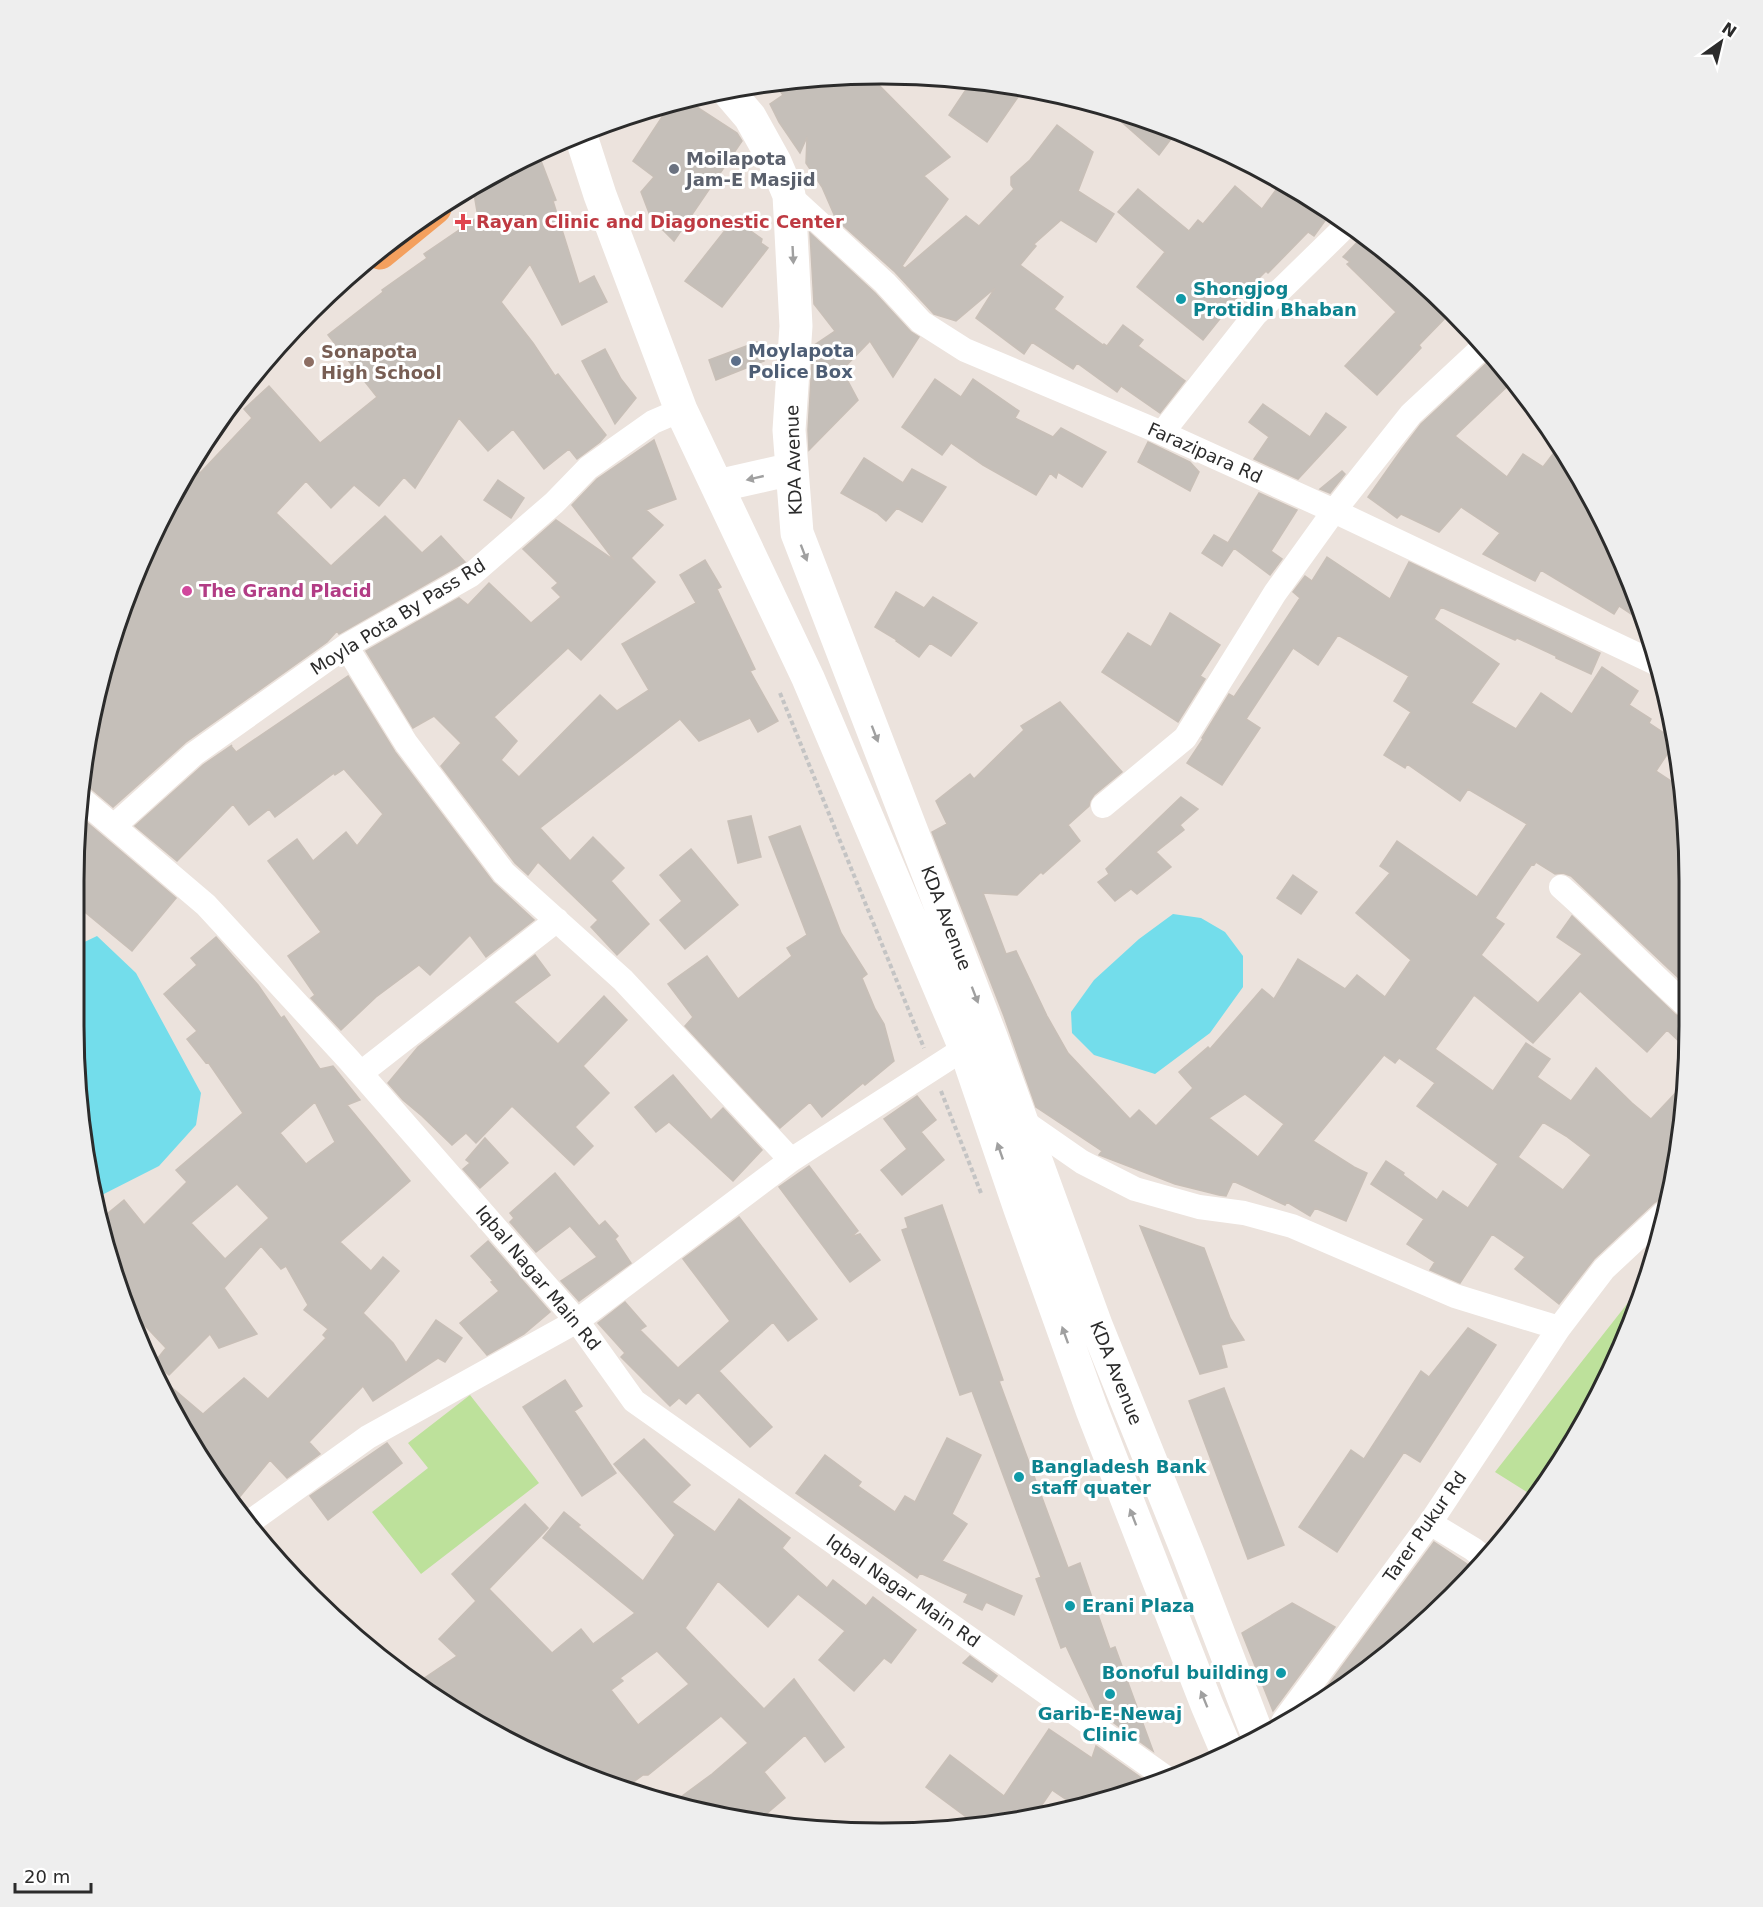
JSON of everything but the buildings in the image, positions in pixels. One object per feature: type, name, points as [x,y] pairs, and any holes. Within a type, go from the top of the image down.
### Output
[{"type":"main road","name":"KDA Avenue","points":[[734,98],[750,117],[775,162],[789,195],[796,326],[789,430],[797,533],[1023,1121],[1096,1326],[1189,1556],[1255,1729]]},
{"type":"main road","name":"KDA Avenue","points":[[583,142],[600,195],[681,410],[808,678],[965,1048],[1092,1410],[1223,1746]]},
{"type":"main road","points":[[717,486],[792,470]]},
{"type":"street","name":"Farazipara Rd","points":[[789,195],[885,283],[921,322],[965,350],[1162,433],[1334,511],[1647,659]]},
{"type":"street","points":[[1162,433],[1255,315],[1342,230]]},
{"type":"street","points":[[1103,806],[1185,738],[1275,593],[1334,511],[1411,414],[1477,352]]},
{"type":"street","name":"Moyla Pota By Pass Rd","points":[[114,826],[194,754],[346,646],[471,574],[555,503],[588,468],[653,422],[681,410]]},
{"type":"street","points":[[346,646],[406,742],[504,873],[622,980],[790,1160]]},
{"type":"street","name":"Iqbal Nagar Main Rd","points":[[88,804],[206,905],[361,1073],[577,1321],[634,1401],[1159,1773]]},
{"type":"street","points":[[1561,887],[1610,930],[1679,999]]},
{"type":"street","points":[[361,1073],[556,920]]},
{"type":"street","points":[[255,1518],[368,1437],[577,1321],[790,1160],[965,1048]]},
{"type":"street","points":[[1023,1121],[1082,1162],[1135,1189],[1199,1207],[1244,1212],[1292,1226],[1455,1296],[1559,1328]]},
{"type":"street","name":"Tarer Pukur Rd","points":[[1293,1708],[1430,1523],[1559,1328],[1604,1269],[1654,1222]]},
{"type":"street","points":[[1430,1523],[1479,1553]]},
{"type":"path","points":[[780,693],[984,1200]]},
{"type":"green space","points":[[1630,1300],[1597,1378],[1545,1469],[1528,1493],[1495,1472]]},
{"type":"green space","points":[[470,1395],[539,1483],[421,1574],[372,1512],[428,1468],[408,1443]]},
{"type":"water","points":[[1173,914],[1201,918],[1225,932],[1243,956],[1243,987],[1210,1033],[1155,1074],[1094,1055],[1072,1033],[1071,1012],[1094,980],[1139,939]]},
{"type":"water","points":[[97,936],[136,973],[201,1093],[196,1125],[159,1166],[102,1195],[91,1130],[86,1078],[84,942]]},
{"type":"place","name":"Moilapota Jam-E Masjid","points":[[674,169]]},
{"type":"place","name":"Rayan Clinic and Diagonestic Center","points":[[463,222]]},
{"type":"place","name":"Shongjog Protidin Bhaban","points":[[1181,299]]},
{"type":"place","name":"Moylapota Police Box","points":[[736,361]]},
{"type":"place","name":"Sonapota High School","points":[[309,362]]},
{"type":"place","name":"The Grand Placid","points":[[187,591]]},
{"type":"place","name":"Bangladesh Bank staff quater","points":[[1019,1477]]},
{"type":"place","name":"Erani Plaza","points":[[1070,1606]]},
{"type":"place","name":"Bonoful building","points":[[1281,1673]]},
{"type":"place","name":"Garib-E-Newaj Clinic","points":[[1110,1694]]}]
